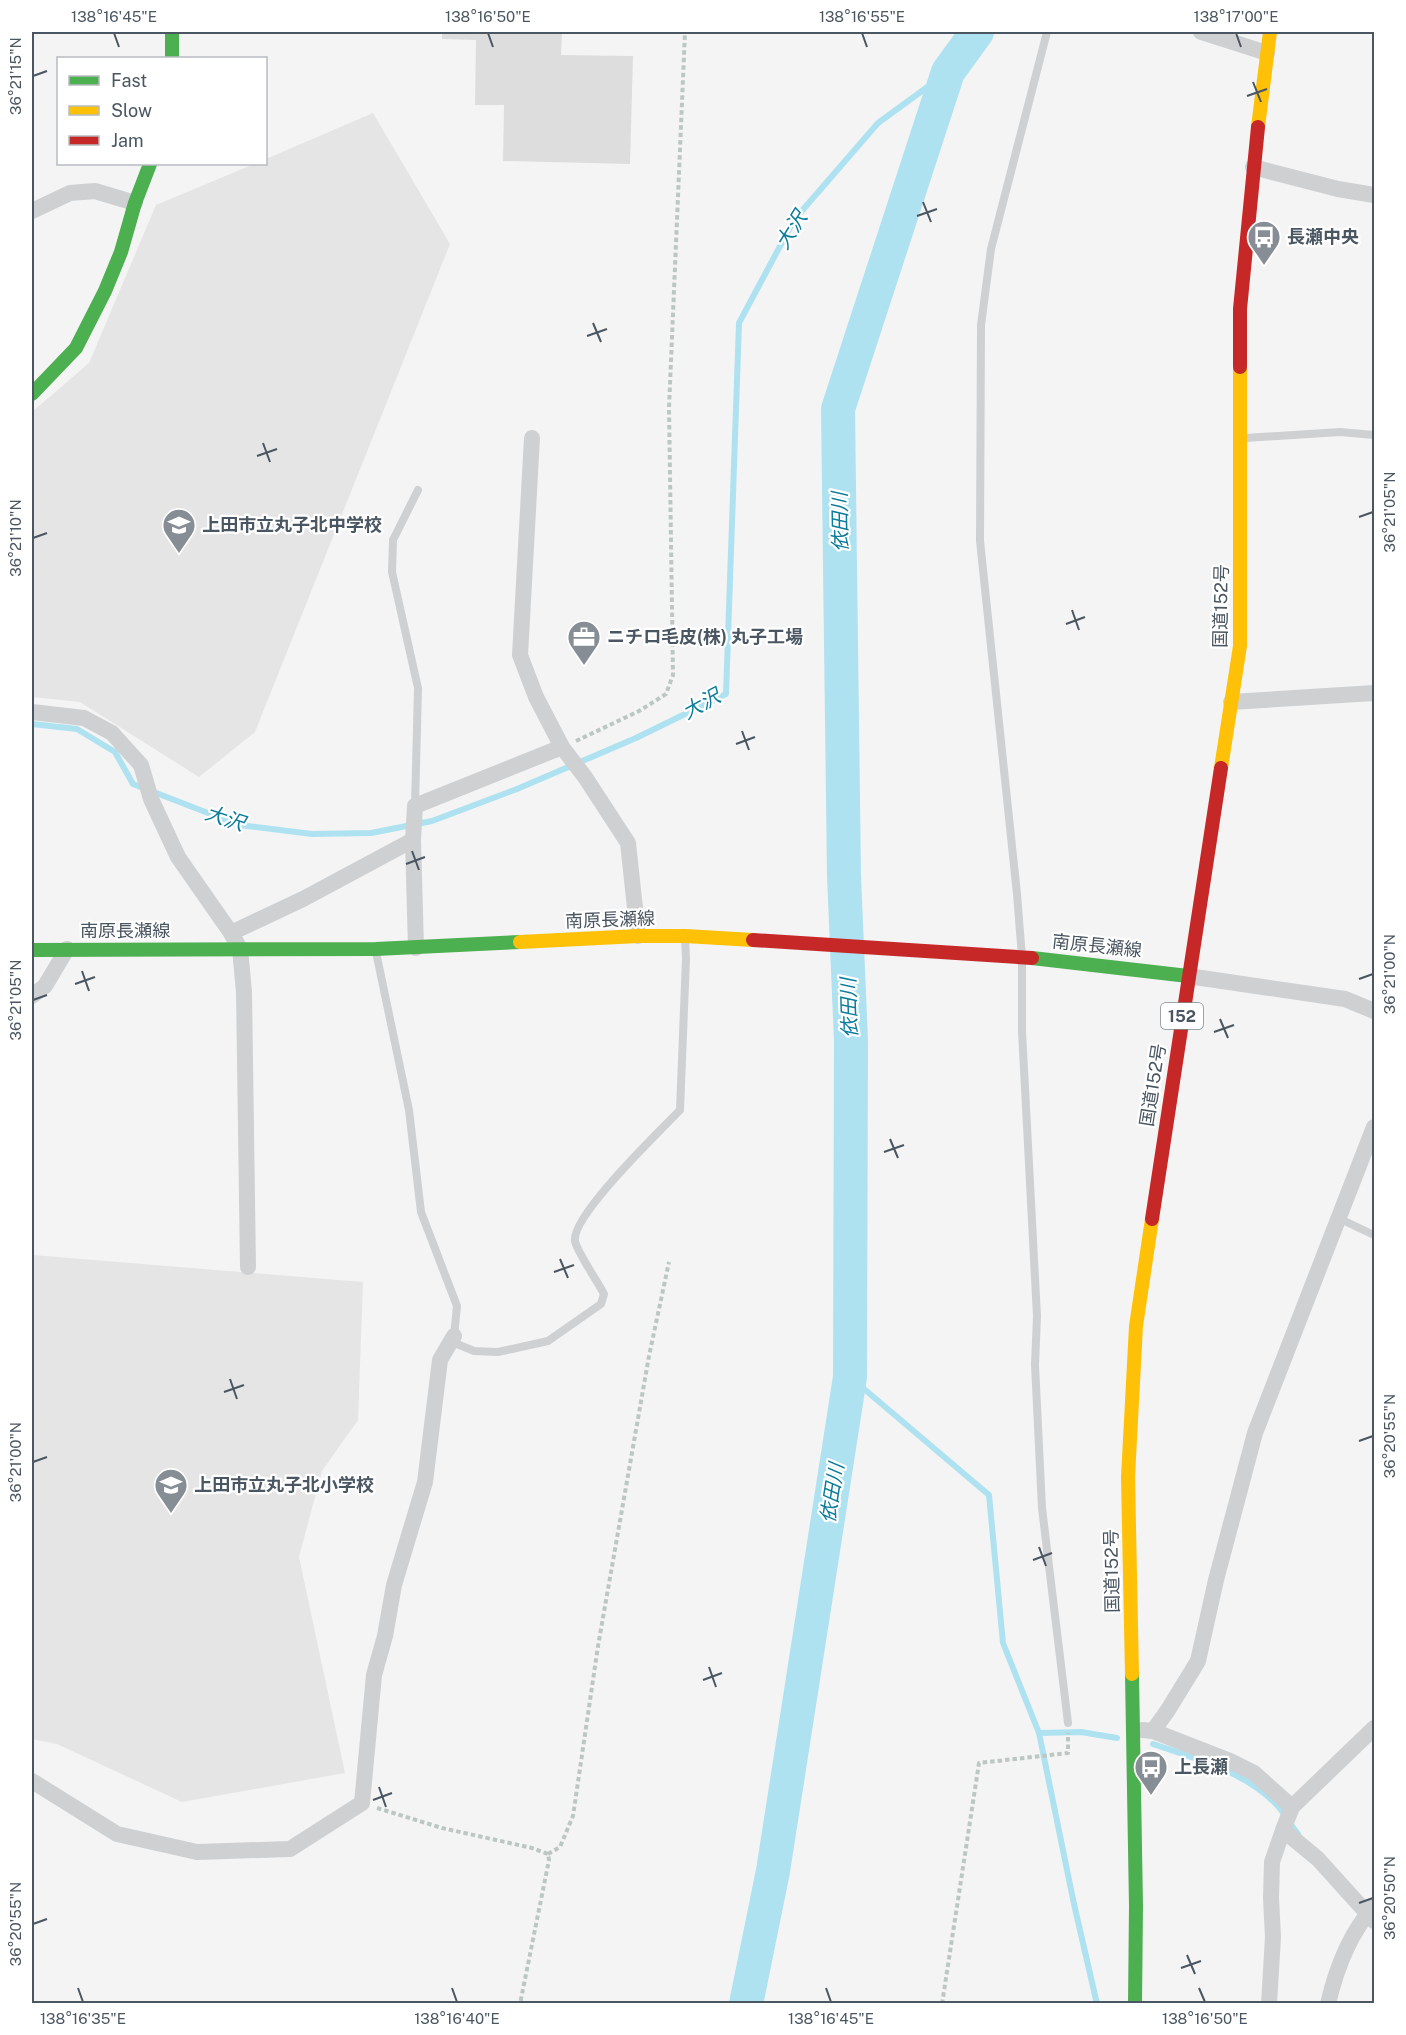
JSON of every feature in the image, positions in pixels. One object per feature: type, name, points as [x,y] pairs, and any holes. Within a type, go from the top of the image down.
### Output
[{"type":"main road","points":[[172,32],[172,57]]},
{"type":"main road","name":"国道152号","points":[[1135,2004],[1136,1906],[1128,1477],[1136,1326],[1240,646],[1238,439],[1240,309],[1253,167],[1270,32]]},
{"type":"main road","points":[[32,394],[76,348],[117,262],[150,165]]},
{"type":"main road","name":"南原長瀬線","points":[[32,950],[376,949],[638,936],[685,936],[1022,957],[1106,964],[1188,976]]},
{"type":"street","points":[[1201,32],[1267,53]]},
{"type":"street","points":[[1253,167],[1338,189],[1374,195]]},
{"type":"street","points":[[32,211],[70,193],[95,191],[135,203]]},
{"type":"street","points":[[532,438],[520,654],[536,697],[562,747],[585,777],[628,843],[638,936]]},
{"type":"street","points":[[1231,702],[1374,693]]},
{"type":"street","points":[[32,712],[84,718],[112,733],[141,765],[151,799],[178,857],[231,933],[240,950],[244,992],[248,1267]]},
{"type":"street","points":[[416,948],[415,806],[562,747]]},
{"type":"street","points":[[231,933],[303,899],[414,840]]},
{"type":"street","points":[[32,996],[45,986],[67,949]]},
{"type":"street","points":[[1188,976],[1345,999],[1374,1011]]},
{"type":"street","points":[[1153,1731],[1198,1661],[1216,1580],[1255,1434],[1374,1127]]},
{"type":"street","points":[[32,1781],[117,1834],[197,1852],[290,1849],[362,1803],[374,1675],[385,1636],[394,1586],[425,1482],[440,1360],[454,1336]]},
{"type":"street","points":[[1269,2004],[1273,1937],[1272,1862],[1282,1830],[1292,1807],[1374,1728]]},
{"type":"street","points":[[1132,1729],[1153,1731],[1230,1761],[1254,1773],[1292,1807]]},
{"type":"street","points":[[1282,1830],[1318,1859],[1372,1913],[1353,1935],[1340,1965],[1328,2004]]},
{"type":"lane","points":[[1047,32],[991,249],[981,325],[980,541],[1022,957],[1022,1031],[1036,1305],[1035,1365],[1042,1509],[1068,1723]]},
{"type":"lane","points":[[1238,439],[1340,432],[1374,435]]},
{"type":"lane","points":[[415,806],[418,688],[392,572],[393,540],[418,490]]},
{"type":"lane","points":[[376,949],[409,1110],[421,1212],[457,1306],[454,1336],[457,1344],[474,1351],[498,1352],[548,1341],[601,1304],[604,1294],[575,1242],[577,1227],[615,1178],[680,1110],[685,936]]},
{"type":"lane","points":[[1338,1218],[1374,1235]]},
{"type":"path","points":[[562,747],[639,711],[666,694],[673,675],[669,408],[685,32]]},
{"type":"path","points":[[548,1854],[560,1846],[573,1816],[598,1646],[669,1262]]},
{"type":"path","points":[[942,2004],[979,1763],[1068,1753],[1068,1738]]},
{"type":"path","points":[[362,1803],[442,1828],[532,1848],[548,1854]]},
{"type":"path","points":[[520,2004],[549,1860],[548,1854]]},
{"type":"shaded area","name":"上田市立丸子北中学校","points":[[373,113],[450,244],[255,732],[199,777],[80,702],[32,697],[32,412],[89,363],[156,205],[252,165],[267,165],[267,159]]},
{"type":"shaded area","name":"上田市立丸子北小学校","points":[[32,1255],[363,1282],[358,1420],[322,1471],[299,1557],[345,1773],[182,1802],[57,1744],[32,1739]]},
{"type":"building","points":[[442,32],[562,32],[561,55],[633,56],[630,164],[503,161],[504,105],[475,105],[476,40],[442,39]]},
{"type":"waterway","name":"依田川","points":[[746,2004],[773,1871],[850,1377],[851,1041],[844,876],[838,409],[948,72],[977,32]]},
{"type":"waterway","name":"大沢","points":[[32,724],[77,729],[115,752],[133,784],[239,825],[312,834],[371,833],[432,821],[517,789],[636,738],[726,694],[739,323],[794,220],[878,123],[948,72]]},
{"type":"waterway","points":[[850,1377],[989,1495],[1003,1643],[1039,1733],[1097,2004]]},
{"type":"waterway","points":[[1039,1733],[1081,1732],[1117,1738]]},
{"type":"waterway","points":[[1153,1744],[1219,1767],[1249,1783],[1276,1804],[1298,1834]]},
{"type":"traffic: fast","points":[[172,32],[172,57]]},
{"type":"traffic: fast","points":[[32,394],[76,348],[105,291],[121,252],[135,203],[150,165]]},
{"type":"traffic: fast","points":[[32,950],[376,949],[520,942]]},
{"type":"traffic: fast","points":[[1032,958],[1188,976]]},
{"type":"traffic: fast","points":[[1132,1674],[1136,1906],[1135,2004]]},
{"type":"traffic: slow","points":[[1258,127],[1270,32]]},
{"type":"traffic: slow","points":[[1221,768],[1240,646],[1240,367]]},
{"type":"traffic: slow","points":[[520,942],[638,936],[753,940]]},
{"type":"traffic: slow","points":[[1132,1674],[1128,1477],[1136,1326],[1152,1219]]},
{"type":"traffic: jam","points":[[1240,367],[1240,309],[1258,127]]},
{"type":"traffic: jam","points":[[1152,1219],[1221,768]]},
{"type":"traffic: jam","points":[[753,940],[1032,958]]},
{"type":"place","name":"長瀬中央","points":[[1264,266]]},
{"type":"place","name":"上田市立丸子北中学校","points":[[179,554]]},
{"type":"place","name":"ニチロ毛皮(株) 丸子工場","points":[[584,666]]},
{"type":"place","name":"上田市立丸子北小学校","points":[[171,1514]]},
{"type":"place","name":"上長瀬","points":[[1151,1796]]}]
